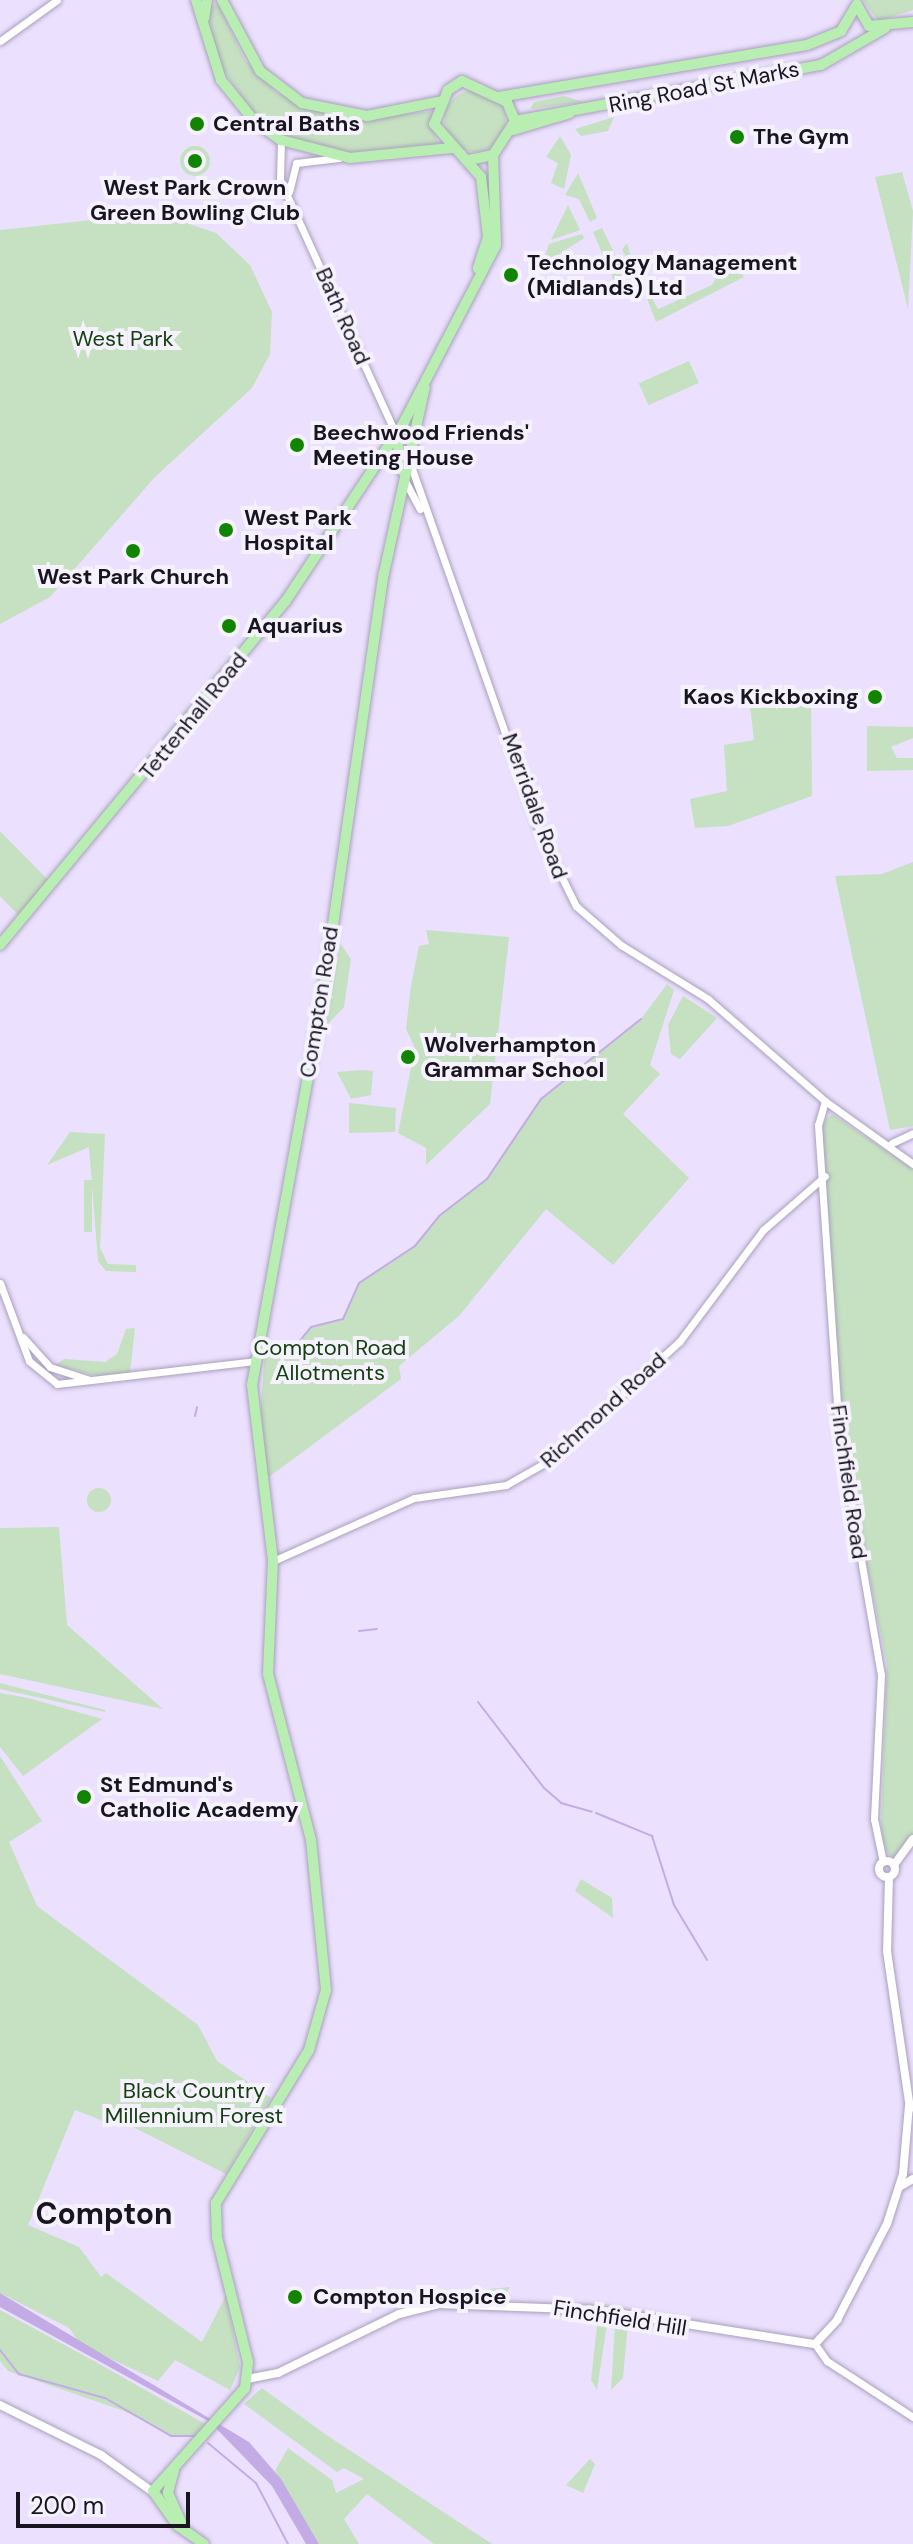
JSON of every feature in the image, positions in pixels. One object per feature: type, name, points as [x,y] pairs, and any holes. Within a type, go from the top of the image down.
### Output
[{"type":"highway","points":[[196,0],[203,29],[232,98],[281,140],[341,158],[454,148]]},
{"type":"highway","points":[[203,29],[207,0]]},
{"type":"highway","points":[[222,0],[260,71],[302,103],[367,116],[443,100]]},
{"type":"highway","points":[[856,2],[866,23],[885,28],[909,25]]},
{"type":"highway","name":"Ring Road St Marks","points":[[499,97],[807,45],[841,31],[856,2]]},
{"type":"highway","name":"Ring Road St Marks","points":[[514,125],[821,65],[885,28]]},
{"type":"highway","points":[[425,387],[473,285],[496,245],[493,155],[514,125],[499,97],[462,81],[443,100],[435,127],[469,160],[481,177],[489,228],[473,285]]},
{"type":"highway","points":[[469,160],[493,155]]},
{"type":"highway","name":"Tettenhall Road","points":[[0,945],[285,602],[425,387]]},
{"type":"highway","name":"Compton Road","points":[[247,2379],[216,2203],[309,2050],[326,1990],[311,1840],[268,1674],[273,1561],[251,1419],[255,1361],[322,1001],[373,638],[403,477],[425,387]]},
{"type":"highway","points":[[396,434],[403,477]]},
{"type":"highway","points":[[204,2544],[193,2536],[161,2491],[247,2379]]},
{"type":"main road","points":[[913,1839],[889,1877],[887,1951],[913,2124]]},
{"type":"main road","points":[[889,1877],[880,1872],[883,1862],[894,1865]]},
{"type":"main road","points":[[815,2344],[847,2303],[899,2188],[910,2179],[904,2155],[909,2106]]},
{"type":"main road","points":[[904,2155],[913,2150]]},
{"type":"main road","name":"Finchfield Hill","points":[[247,2379],[278,2373],[399,2314],[449,2303],[597,2310],[815,2344]]},
{"type":"main road","points":[[0,2405],[161,2491]]},
{"type":"street","points":[[0,41],[57,0]]},
{"type":"street","name":"Bath Road","points":[[281,140],[280,180],[396,434]]},
{"type":"street","points":[[290,198],[296,163],[341,158]]},
{"type":"street","name":"Merridale Road","points":[[411,443],[423,514]]},
{"type":"street","name":"Merridale Road","points":[[403,477],[423,514],[541,835],[576,906],[621,945],[708,999],[825,1101],[892,1143],[913,1164]]},
{"type":"street","name":"Finchfield Road","points":[[825,1101],[818,1120],[825,1176],[842,1454],[881,1675],[874,1819],[883,1862]]},
{"type":"street","points":[[892,1143],[913,1133]]},
{"type":"street","name":"Richmond Road","points":[[273,1561],[414,1498],[506,1485],[550,1460],[679,1342],[763,1230],[825,1176]]},
{"type":"street","points":[[0,1283],[39,1376],[61,1385],[255,1361]]},
{"type":"street","points":[[14,1321],[42,1361],[96,1381]]},
{"type":"street","points":[[815,2344],[827,2361],[913,2417]]},
{"type":"green space","points":[[863,0],[913,0],[913,10],[878,21]]},
{"type":"green space","points":[[218,4],[245,60],[277,93],[349,120],[433,111],[430,123],[439,144],[344,153],[291,141],[258,119],[217,61],[207,22],[208,8]]},
{"type":"green space","points":[[475,90],[497,99],[506,121],[497,143],[475,152],[453,143],[444,121],[453,99]]},
{"type":"green space","points":[[564,96],[584,102],[530,109],[534,102]]},
{"type":"green space","points":[[614,117],[608,131],[581,136],[575,129]]},
{"type":"green space","points":[[560,136],[571,155],[564,189],[551,183],[558,163],[546,157]]},
{"type":"green space","name":"West Park Crown Green Bowling Club","points":[[195,146],[206,150],[210,161],[206,172],[195,176],[184,172],[180,161],[184,150]]},
{"type":"green space","points":[[902,172],[913,211],[908,309],[875,177]]},
{"type":"green space","points":[[578,173],[597,218],[590,222],[579,199],[565,195]]},
{"type":"green space","points":[[568,205],[580,230],[551,240]]},
{"type":"green space","name":"West Park","points":[[157,213],[216,233],[250,265],[272,312],[270,354],[252,388],[155,477],[50,597],[0,624],[0,230]]},
{"type":"green space","points":[[602,228],[626,277],[616,286],[593,232]]},
{"type":"green space","points":[[582,234],[584,238],[542,265],[549,244]]},
{"type":"green space","points":[[627,243],[632,261],[659,264],[633,269],[622,250]]},
{"type":"green space","points":[[729,253],[744,277],[656,322],[641,278],[658,309],[712,285]]},
{"type":"green space","points":[[689,361],[699,383],[649,405],[639,383]]},
{"type":"green space","points":[[811,691],[812,796],[728,826],[695,828],[690,799],[727,791],[724,745],[754,740],[750,706],[799,701],[798,693]]},
{"type":"green space","points":[[867,726],[913,727],[913,738],[891,747],[897,758],[913,758],[913,770],[867,771]]},
{"type":"green space","points":[[0,831],[49,881],[19,916],[0,896]]},
{"type":"green space","points":[[913,862],[913,1126],[890,1130],[835,876],[882,874]]},
{"type":"green space","points":[[426,930],[509,937],[490,1104],[426,1165],[426,1148],[398,1133],[415,1048],[406,1029],[411,986],[419,946],[429,944]]},
{"type":"green space","points":[[340,943],[351,959],[344,1007],[326,1026]]},
{"type":"green space","name":"Compton Road Allotments","points":[[667,984],[674,990],[650,1065],[660,1074],[623,1114],[689,1178],[613,1265],[546,1209],[459,1316],[399,1366],[401,1379],[269,1477],[258,1444],[265,1352],[294,1348],[311,1327],[343,1319],[359,1283],[415,1246],[439,1216],[487,1179],[541,1099],[641,1019]]},
{"type":"green space","points":[[683,996],[717,1018],[680,1059],[671,1054],[668,1025]]},
{"type":"green space","points":[[373,1071],[371,1095],[351,1099],[337,1072]]},
{"type":"green space","points":[[349,1103],[396,1108],[395,1132],[349,1133]]},
{"type":"green space","points":[[832,1114],[913,1169],[913,1835],[894,1857],[885,1851],[881,1826],[887,1665],[844,1448],[822,1124]]},
{"type":"green space","points":[[70,1132],[105,1134],[100,1248],[108,1264],[136,1265],[136,1272],[106,1271],[98,1261],[89,1147],[47,1165]]},
{"type":"green space","points":[[84,1180],[92,1180],[92,1232],[84,1232]]},
{"type":"green space","points":[[135,1328],[130,1373],[97,1376],[55,1365],[64,1359],[105,1362],[117,1354],[126,1329]]},
{"type":"green space","points":[[99,1488],[107,1492],[111,1500],[107,1508],[99,1512],[91,1508],[87,1500],[91,1492]]},
{"type":"green space","points":[[59,1527],[67,1625],[163,1709],[0,1674],[0,1528]]},
{"type":"green space","points":[[0,1683],[105,1710],[105,1712],[0,1689]]},
{"type":"green space","points":[[0,1693],[102,1719],[23,1776],[0,1747]]},
{"type":"green space","name":"Black Country Millennium Forest","points":[[0,1756],[42,1821],[9,1842],[37,1906],[198,2025],[217,2061],[271,2098],[226,2174],[115,2118],[111,2124],[75,2110],[28,2225],[79,2247],[101,2277],[106,2273],[202,2342],[226,2295],[240,2367],[230,2390],[175,2360],[158,2381],[81,2345],[69,2328],[0,2293]]},
{"type":"green space","points":[[581,1879],[612,1898],[613,1918],[575,1891]]},
{"type":"green space","points":[[510,2287],[503,2299],[461,2300],[461,2292]]},
{"type":"green space","points":[[0,2310],[207,2425],[195,2436],[173,2436],[124,2411],[8,2371],[0,2361]]},
{"type":"green space","points":[[598,2317],[607,2324],[597,2390],[591,2380]]},
{"type":"green space","points":[[628,2323],[623,2378],[611,2390],[615,2325]]},
{"type":"green space","points":[[262,2388],[325,2434],[492,2544],[434,2544],[367,2494],[344,2519],[359,2544],[319,2544],[275,2471],[288,2448],[332,2480],[336,2493],[364,2479],[344,2468],[337,2472],[244,2404]]},
{"type":"green space","points":[[590,2459],[595,2464],[583,2493],[566,2485]]},
{"type":"shaded area","points":[[0,2293],[249,2442],[281,2479],[319,2544],[306,2544],[272,2486],[210,2422],[0,2307]]},
{"type":"waterway","points":[[263,1356],[294,1348],[311,1327],[343,1319],[359,1283],[415,1246],[439,1216],[487,1179],[541,1099],[641,1019]]},
{"type":"waterway","points":[[195,1416],[197,1407]]},
{"type":"waterway","points":[[359,1631],[377,1629]]},
{"type":"waterway","points":[[478,1702],[544,1788],[561,1803],[592,1812]]},
{"type":"waterway","points":[[596,1813],[652,1836],[674,1905],[707,1960]]},
{"type":"waterway","points":[[0,2350],[19,2374],[105,2398],[171,2436],[195,2436]]},
{"type":"waterway","points":[[208,2443],[256,2483],[288,2544]]},
{"type":"place","name":"Central Baths","points":[[197,124]]},
{"type":"place","name":"The Gym","points":[[737,137]]},
{"type":"place","name":"West Park Crown Green Bowling Club","points":[[195,161]]},
{"type":"place","name":"Technology Management (Midlands) Ltd","points":[[511,275]]},
{"type":"place","name":"Beechwood Friends' Meeting House","points":[[297,445]]},
{"type":"place","name":"West Park Hospital","points":[[226,530]]},
{"type":"place","name":"West Park Church","points":[[133,551]]},
{"type":"place","name":"Aquarius","points":[[229,626]]},
{"type":"place","name":"Kaos Kickboxing","points":[[875,697]]},
{"type":"place","name":"Wolverhampton Grammar School","points":[[408,1057]]},
{"type":"place","name":"St Edmund's Catholic Academy","points":[[84,1797]]},
{"type":"place","name":"Compton Hospice","points":[[295,2297]]},
{"type":"district","name":"Compton","points":[[104,2214]]}]
